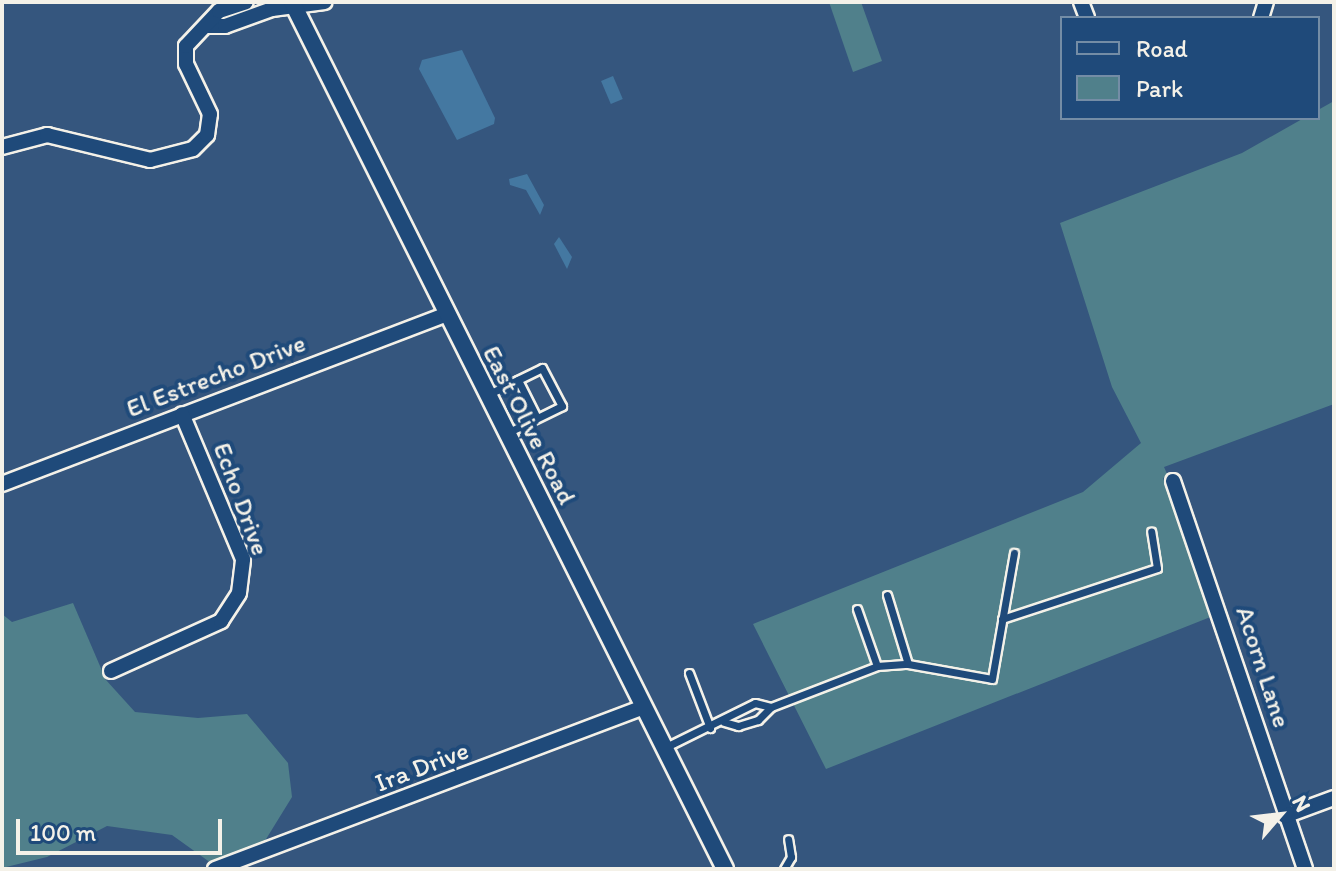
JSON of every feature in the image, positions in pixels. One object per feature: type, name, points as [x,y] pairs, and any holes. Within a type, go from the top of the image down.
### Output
[{"type":"street","points":[[2,147],[47,135],[150,160],[193,149],[207,135],[210,114],[185,55],[190,37],[206,26],[219,11],[246,2]]},
{"type":"street","points":[[206,26],[225,26],[272,9],[325,2]]},
{"type":"street","name":"East Olive Road","points":[[293,5],[725,869]]},
{"type":"street","name":"El Estrecho Drive","points":[[2,484],[447,314]]},
{"type":"street","name":"Echo Drive","points":[[111,671],[221,621],[239,593],[243,559],[182,414]]},
{"type":"street","name":"Acorn Lane","points":[[1173,481],[1305,869]]},
{"type":"street","name":"Ira Drive","points":[[215,869],[643,707]]},
{"type":"street","points":[[1285,816],[1334,798]]},
{"type":"lane","points":[[487,394],[542,368],[548,390],[562,406],[507,433]]},
{"type":"lane","points":[[518,380],[531,398],[537,418]]},
{"type":"lane","points":[[1002,619],[1157,568],[1151,531]]},
{"type":"lane","points":[[724,722],[738,726],[758,720],[771,707],[877,666],[908,664],[992,679],[1014,553]]},
{"type":"lane","points":[[887,595],[908,664]]},
{"type":"lane","points":[[857,609],[877,666]]},
{"type":"lane","points":[[689,673],[710,728]]},
{"type":"lane","points":[[664,748],[724,722],[755,703],[771,707]]},
{"type":"lane","points":[[784,869],[791,857],[788,839]]},
{"type":"green space","points":[[829,2],[861,2],[882,61],[853,72]]},
{"type":"green space","points":[[1334,101],[1334,404],[1164,467],[1168,476],[1163,478],[1213,616],[826,769],[753,624],[1083,492],[1141,443],[1112,387],[1060,223],[1242,153],[1300,120],[1320,120],[1320,109]]},
{"type":"green space","points":[[73,603],[106,680],[135,712],[198,718],[247,714],[288,763],[292,797],[263,844],[211,863],[172,835],[107,826],[47,857],[2,868],[2,614],[12,622]]},
{"type":"water","points":[[462,50],[495,118],[494,124],[457,140],[419,69],[422,60]]},
{"type":"water","points":[[613,76],[623,99],[611,104],[601,81]]},
{"type":"water","points":[[527,174],[544,205],[540,215],[526,190],[510,185],[509,179]]},
{"type":"water","points":[[559,237],[572,257],[567,269],[554,244]]}]
